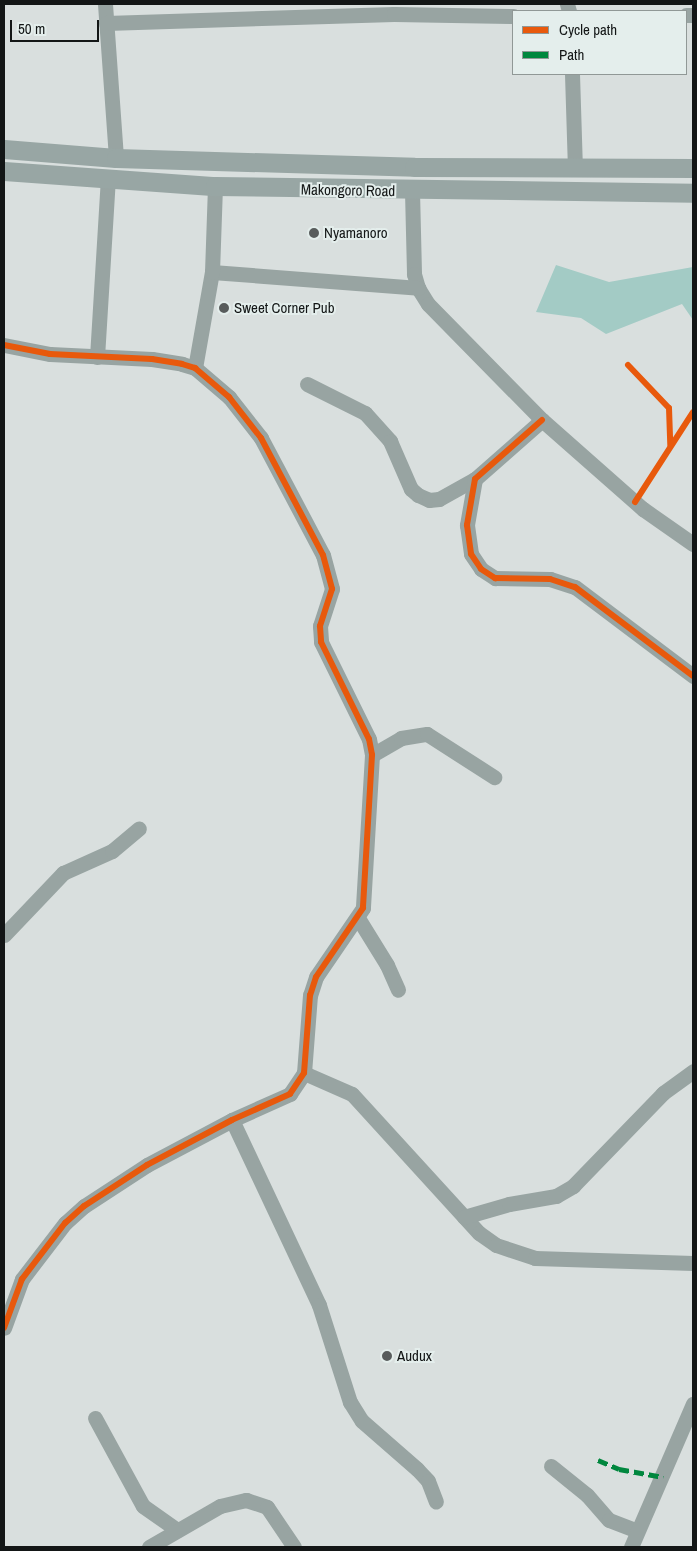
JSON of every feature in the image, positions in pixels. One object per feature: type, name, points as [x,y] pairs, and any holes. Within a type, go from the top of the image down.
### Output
[{"type":"main road","name":"Makongoro Road","points":[[4,149],[116,158],[575,168],[693,168]]},
{"type":"main road","name":"Makongoro Road","points":[[4,171],[215,186],[412,191],[693,193]]},
{"type":"street","points":[[105,4],[116,158]]},
{"type":"street","points":[[106,23],[394,14],[512,16]]},
{"type":"street","points":[[572,75],[575,168]]},
{"type":"street","points":[[97,357],[108,179]]},
{"type":"street","points":[[195,368],[212,272],[215,186]]},
{"type":"street","points":[[412,191],[414,274],[418,288],[428,304],[542,420],[643,509],[693,544]]},
{"type":"street","points":[[212,272],[418,288]]},
{"type":"street","points":[[4,345],[50,354],[152,359],[195,368],[246,416],[323,555],[332,589],[320,626],[321,642],[369,739],[372,755],[365,842],[366,892],[358,918],[316,976],[310,995],[304,1073],[290,1094],[232,1120],[121,1180],[65,1223],[22,1279],[4,1328]]},
{"type":"street","points":[[307,384],[365,413],[390,441],[411,489],[429,500],[440,499],[475,479],[542,420]]},
{"type":"street","points":[[475,479],[467,525],[471,554],[481,569],[495,578],[550,579],[575,587],[693,676]]},
{"type":"street","points":[[372,755],[401,738],[416,733],[427,734],[494,777]]},
{"type":"street","points":[[4,936],[62,873],[112,851],[139,828]]},
{"type":"street","points":[[358,918],[388,965],[398,990]]},
{"type":"street","points":[[464,1217],[509,1204],[556,1196],[573,1186],[663,1093],[693,1071]]},
{"type":"street","points":[[304,1073],[352,1094],[464,1217],[496,1245],[535,1258],[693,1263]]},
{"type":"street","points":[[232,1120],[319,1305],[350,1402],[362,1421],[428,1481],[436,1502]]},
{"type":"street","points":[[631,1547],[693,1404]]},
{"type":"street","points":[[95,1418],[113,1455],[143,1506],[177,1530]]},
{"type":"street","points":[[551,1466],[587,1495],[609,1520],[637,1531]]},
{"type":"street","points":[[149,1547],[220,1506],[246,1500],[267,1507],[294,1547]]},
{"type":"shaded area","points":[[556,265],[609,282],[693,267],[693,320],[682,304],[606,334],[581,318],[536,312]]},
{"type":"marked path","points":[[598,1460],[619,1469],[663,1477]]},
{"type":"cycle path","points":[[4,345],[50,354],[152,359],[182,364],[195,368],[229,397],[261,438],[323,555],[332,589],[320,626],[321,642],[369,739],[372,755],[363,908],[316,977],[310,995],[304,1073],[290,1094],[232,1120],[147,1165],[84,1206],[65,1223],[22,1279],[4,1328]]},
{"type":"cycle path","points":[[628,365],[669,408],[670,445]]},
{"type":"cycle path","points":[[635,502],[693,412]]},
{"type":"cycle path","points":[[542,420],[475,479],[467,525],[471,554],[481,569],[495,578],[550,579],[575,587],[693,676]]},
{"type":"place","name":"Nyamanoro","points":[[314,233]]},
{"type":"place","name":"Sweet Corner Pub","points":[[224,308]]},
{"type":"place","name":"Audux","points":[[387,1356]]}]
